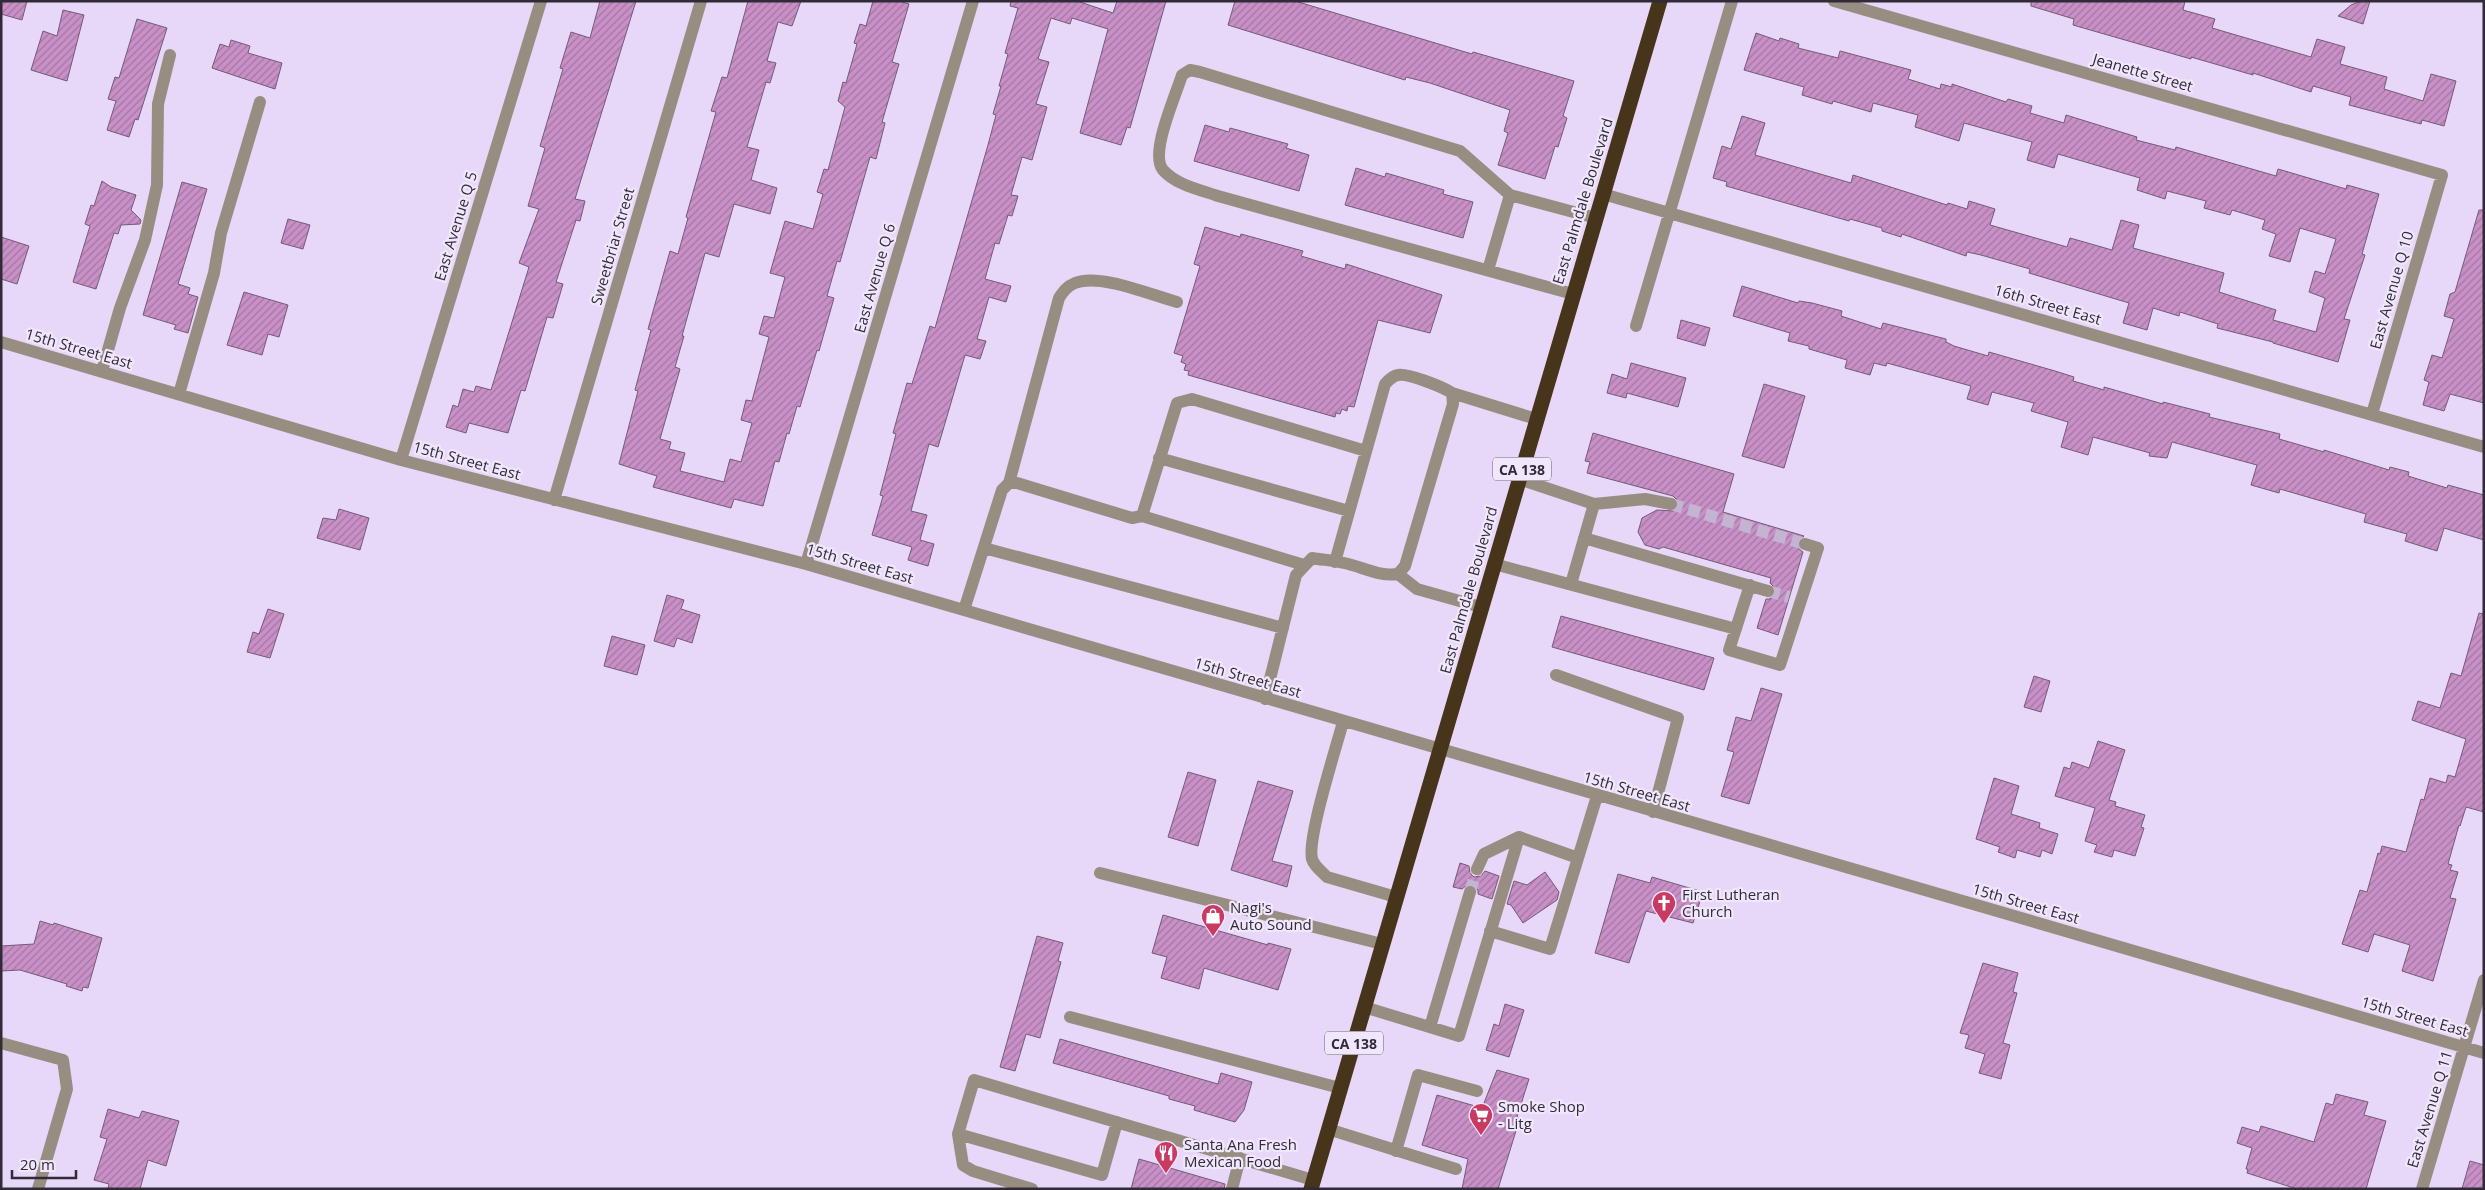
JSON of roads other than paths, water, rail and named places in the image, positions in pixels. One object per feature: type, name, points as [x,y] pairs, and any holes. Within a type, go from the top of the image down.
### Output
[{"type":"highway","name":"East Palmdale Boulevard","points":[[1312,1184],[1660,1]]},
{"type":"street","name":"East Avenue Q 5","points":[[401,460],[541,1]]},
{"type":"street","name":"Sweetbriar Street","points":[[554,500],[700,1]]},
{"type":"street","name":"East Avenue Q 6","points":[[806,564],[973,1]]},
{"type":"street","points":[[1636,326],[1732,1]]},
{"type":"street","name":"Jeanette Street","points":[[1834,1],[2442,174]]},
{"type":"street","points":[[102,372],[120,308],[145,240],[157,185],[159,92],[170,55]]},
{"type":"street","points":[[1573,294],[1218,196],[1183,184],[1163,170],[1158,161],[1159,148],[1182,75],[1190,70],[1460,150],[1510,195],[1596,218]]},
{"type":"street","points":[[179,394],[214,273],[221,233],[260,102]]},
{"type":"street","name":"East Avenue Q 10","points":[[2372,414],[2442,174]]},
{"type":"street","name":"16th Street East","points":[[1602,194],[2484,447]]},
{"type":"street","points":[[1488,270],[1510,195]]},
{"type":"street","points":[[964,610],[1002,490],[1009,483],[1059,298],[1074,283],[1087,280],[1110,283],[1177,302]]},
{"type":"street","name":"15th Street East","points":[[1,342],[401,460],[806,564],[2484,1053]]},
{"type":"street","points":[[1335,562],[1385,384],[1393,376],[1401,374],[1445,388],[1452,393],[1536,419]]},
{"type":"street","points":[[1266,699],[1296,575],[1304,565],[1312,558],[1335,562],[1386,576],[1398,574],[1405,566],[1454,404],[1452,393]]},
{"type":"street","points":[[1142,516],[1177,403],[1192,399],[1366,451]]},
{"type":"street","points":[[1159,458],[1349,511]]},
{"type":"street","points":[[1519,479],[1594,504],[1645,500],[1671,504]]},
{"type":"street","points":[[1009,483],[1017,483],[1132,518],[1142,516],[1304,565]]},
{"type":"street","points":[[1571,584],[1594,504]]},
{"type":"street","points":[[1584,538],[1768,591]]},
{"type":"street","points":[[1750,585],[1729,650],[1780,665],[1795,599],[1818,548],[1805,544]]},
{"type":"street","points":[[984,548],[1283,628]]},
{"type":"street","points":[[1494,564],[1736,629]]},
{"type":"street","points":[[1398,574],[1417,588],[1482,607]]},
{"type":"street","points":[[1556,675],[1678,718],[1653,812]]},
{"type":"street","points":[[1343,722],[1314,830],[1312,859],[1320,871],[1327,876],[1396,897]]},
{"type":"street","points":[[1490,931],[1550,949],[1597,796]]},
{"type":"street","points":[[1478,868],[1484,854],[1519,837],[1578,858]]},
{"type":"street","points":[[1364,1007],[1459,1036],[1519,837]]},
{"type":"street","points":[[1100,873],[1382,944]]},
{"type":"street","points":[[1430,1027],[1470,892]]},
{"type":"street","name":"East Avenue Q 11","points":[[2422,1189],[2484,980]]},
{"type":"street","points":[[1070,1017],[1340,1088]]},
{"type":"street","points":[[1,1043],[63,1060],[67,1089],[38,1189]]},
{"type":"street","points":[[1396,1151],[1418,1074],[1478,1091]]},
{"type":"street","points":[[1032,1189],[974,1171],[963,1165],[958,1134],[974,1080],[1240,1158],[1312,1184]]},
{"type":"street","points":[[958,1134],[1102,1175],[1117,1122]]},
{"type":"street","points":[[1328,1129],[1456,1169]]},
{"type":"street","points":[[1232,1189],[1240,1158]]},
{"type":"tunnel","points":[[1671,504],[1805,544]]},
{"type":"tunnel","points":[[1768,591],[1789,597]]},
{"type":"tunnel","points":[[1470,892],[1477,869]]},
{"type":"place","name":"First Lutheran Church","points":[[1664,924]]},
{"type":"place","name":"Nagi's Auto Sound","points":[[1213,937]]},
{"type":"place","name":"Smoke Shop - Litg","points":[[1481,1136]]},
{"type":"place","name":"Santa Ana Fresh Mexican Food","points":[[1166,1174]]}]
